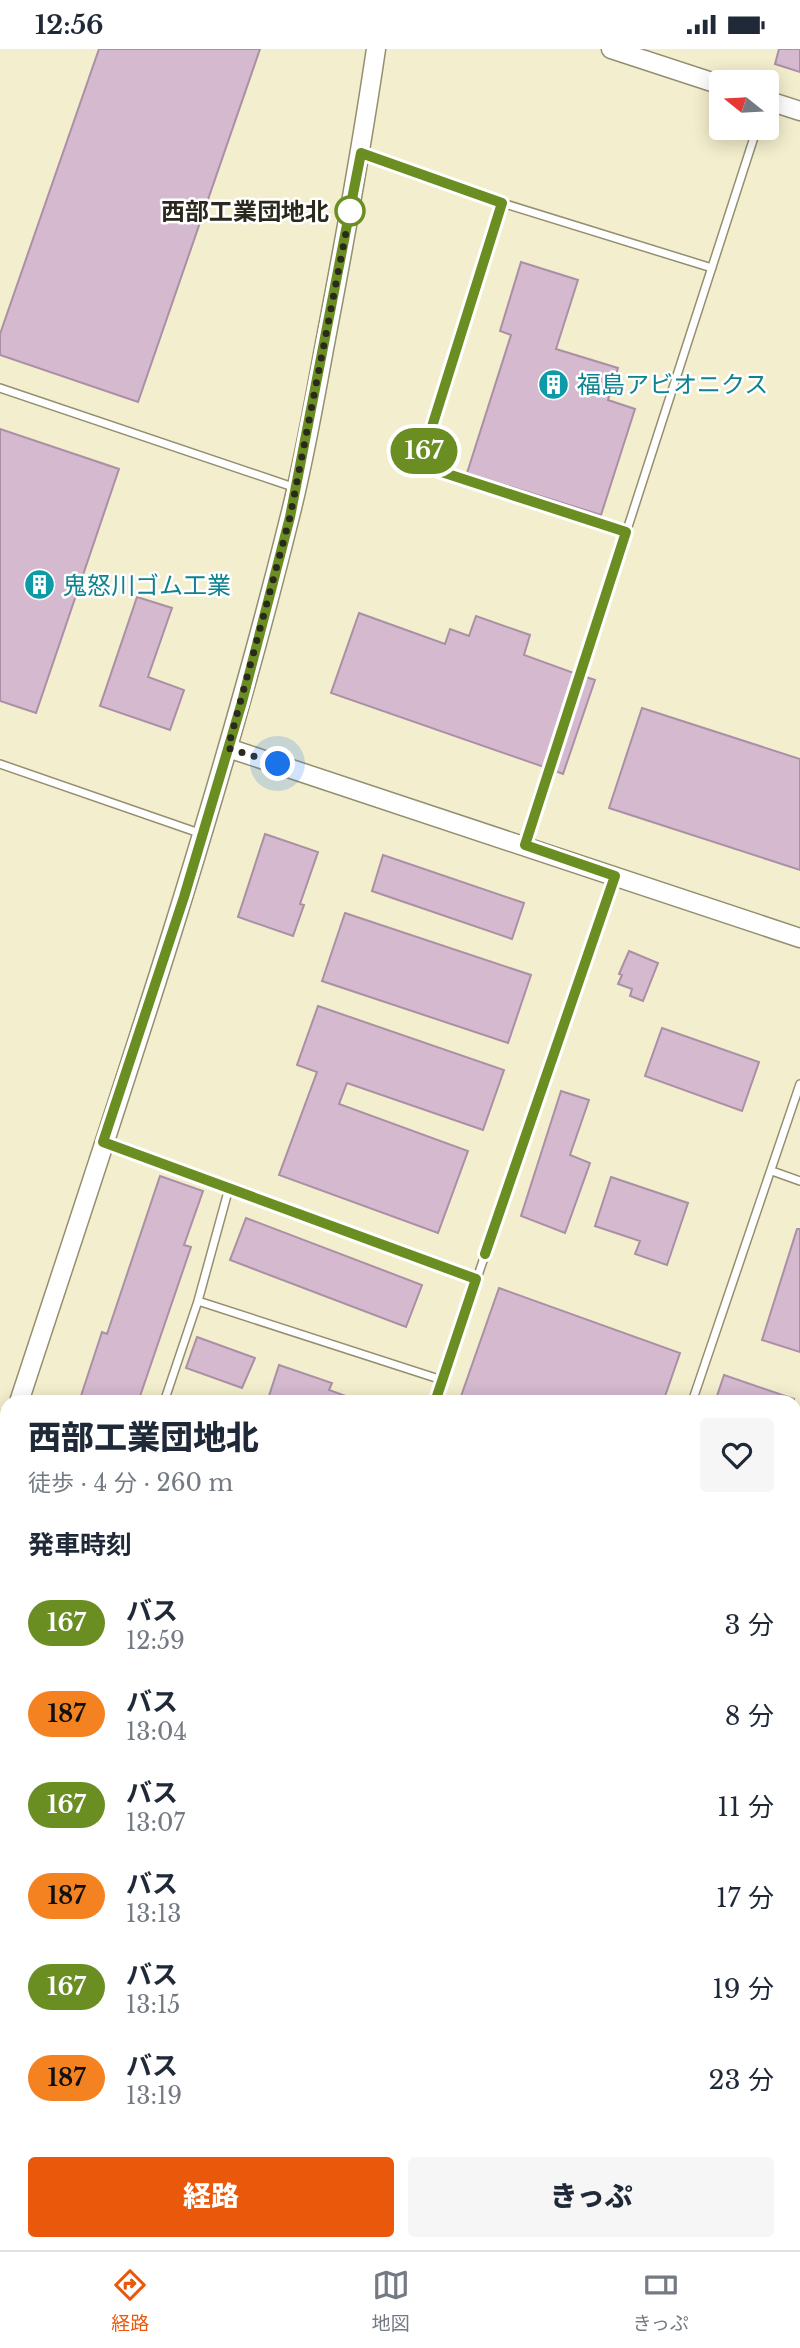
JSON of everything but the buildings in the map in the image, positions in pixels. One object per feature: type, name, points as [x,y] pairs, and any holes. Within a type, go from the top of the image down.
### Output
[{"type":"street","points":[[21,1395],[203,835],[228,748],[296,488],[361,153],[376,49]]},
{"type":"street","points":[[611,49],[709,81]]},
{"type":"street","points":[[779,104],[800,111]]},
{"type":"street","points":[[228,748],[800,938]]},
{"type":"lane","points":[[525,845],[753,140]]},
{"type":"lane","points":[[361,153],[502,203],[712,268]]},
{"type":"lane","points":[[502,203],[420,465],[626,532]]},
{"type":"lane","points":[[0,388],[296,488]]},
{"type":"lane","points":[[0,764],[203,835]]},
{"type":"lane","points":[[437,1395],[615,876]]},
{"type":"lane","points":[[694,1395],[800,1084]]},
{"type":"lane","points":[[103,1142],[476,1279]]},
{"type":"lane","points":[[772,1171],[800,1181]]},
{"type":"lane","points":[[166,1395],[198,1301],[229,1188]]},
{"type":"lane","points":[[198,1301],[442,1380]]},
{"type":"bus line","name":"167","points":[[437,1395],[476,1279],[103,1142],[184,897],[242,702],[306,447],[361,153],[502,203],[420,465],[626,532],[525,845],[615,876],[485,1254]]},
{"type":"place","name":"西部工業団地北","points":[[350,211]]},
{"type":"place","name":"福島アビオニクス","points":[[554,384]]},
{"type":"place","name":"鬼怒川ゴム工業","points":[[40,585]]},
{"type":"route","points":[[278,764],[228,748],[306,447],[351,207],[350,211]]}]
